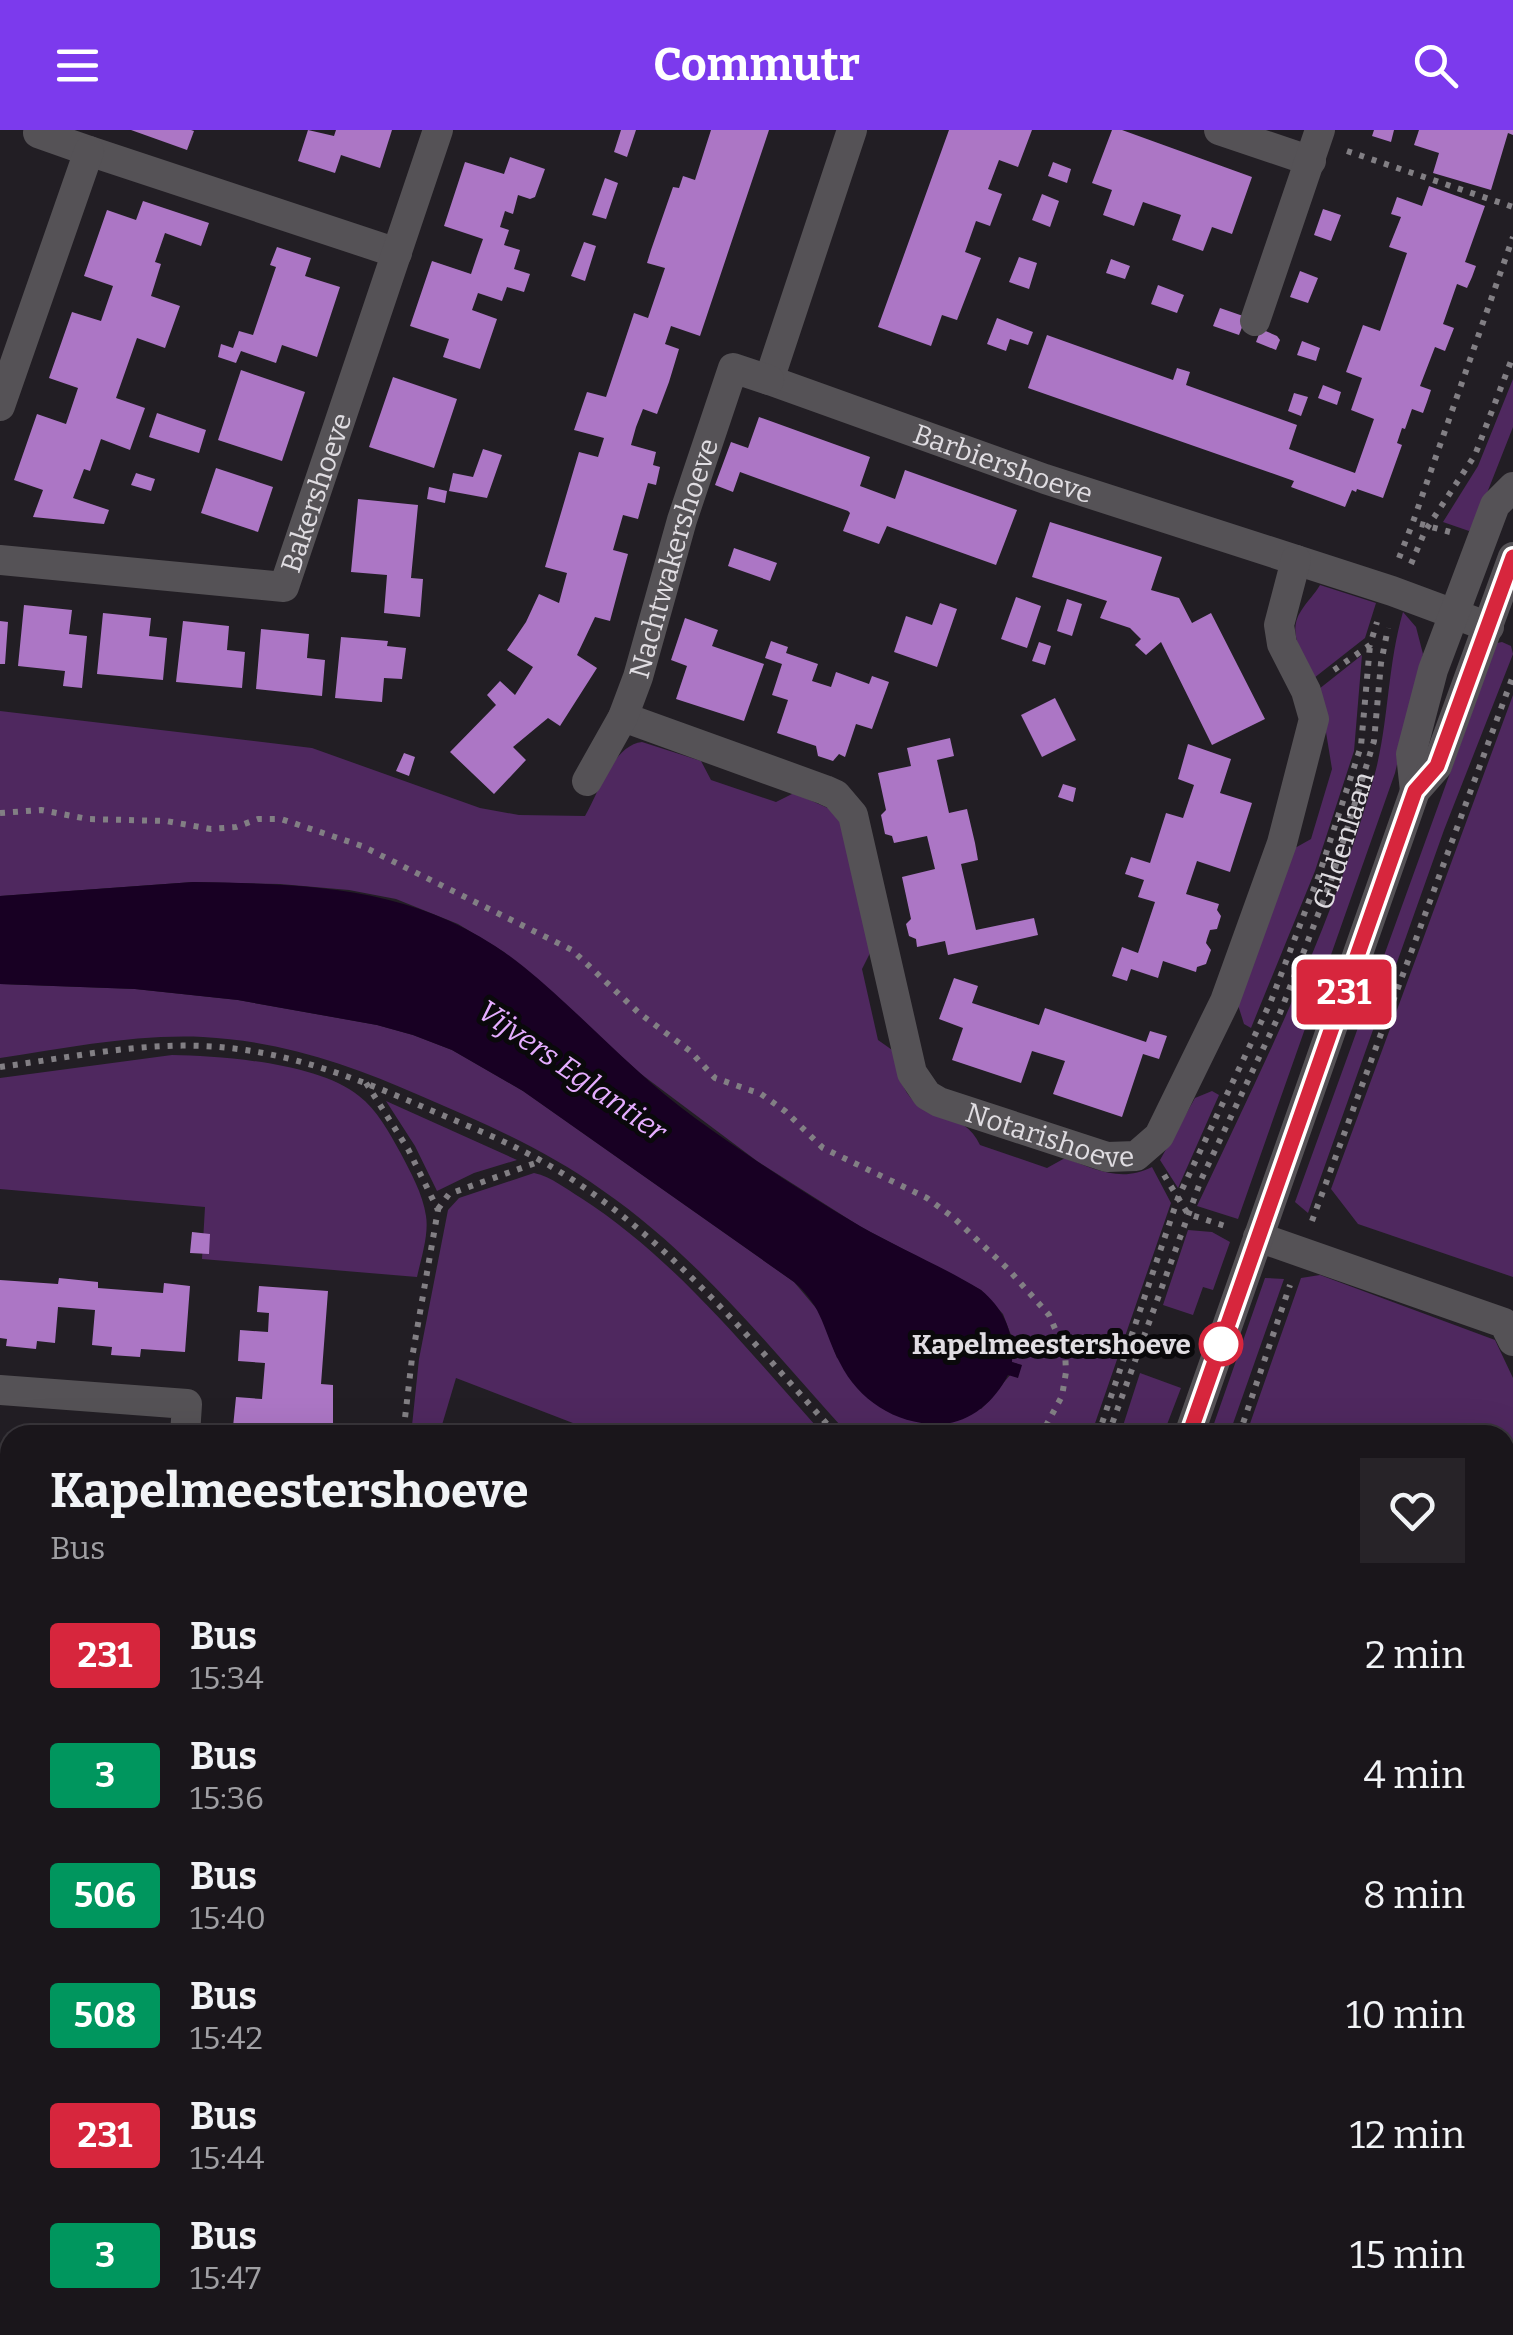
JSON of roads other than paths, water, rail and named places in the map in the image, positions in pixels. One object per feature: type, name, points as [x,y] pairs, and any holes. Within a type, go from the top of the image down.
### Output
[{"type":"street","points":[[39,130],[38,133],[397,253]]},
{"type":"street","name":"Bakershoeve","points":[[0,560],[284,587],[438,130]]},
{"type":"street","points":[[769,380],[852,130]]},
{"type":"street","points":[[1219,130],[1316,144],[1256,322]]},
{"type":"street","points":[[0,406],[89,150]]},
{"type":"street","name":"Nachtwakershoeve","points":[[588,782],[623,717],[638,676],[682,520],[733,368],[769,380]]},
{"type":"street","name":"Barbiershoeve","points":[[769,380],[1045,479],[1400,594],[1489,627]]},
{"type":"street","name":"Gildenlaan","points":[[1415,791],[1411,754],[1433,670],[1495,506],[1513,487]]},
{"type":"street","name":"Gildenlaan","points":[[1192,1425],[1415,791],[1437,766],[1513,556]]},
{"type":"street","name":"Notarishoeve","points":[[623,717],[825,790],[845,804],[853,815],[912,1072],[927,1095],[1106,1157],[1136,1156],[1159,1136],[1225,1001],[1282,843],[1312,732],[1311,705],[1282,644],[1279,626],[1296,560]]},
{"type":"street","points":[[1258,1237],[1504,1323],[1513,1341]]},
{"type":"street","points":[[0,1390],[187,1404],[185,1425]]},
{"type":"water","name":"Vijvers Eglantier","points":[[193,882],[325,888],[367,895],[447,920],[486,940],[524,967],[672,1101],[715,1132],[839,1213],[981,1290],[1006,1322],[1012,1362],[1022,1365],[1018,1378],[1008,1375],[981,1408],[963,1419],[926,1424],[895,1416],[869,1400],[848,1377],[817,1311],[794,1282],[523,1091],[452,1050],[377,1025],[238,1000],[135,989],[0,984],[0,896]]},
{"type":"place","name":"Kapelmeestershoeve","points":[[1221,1344]]}]
